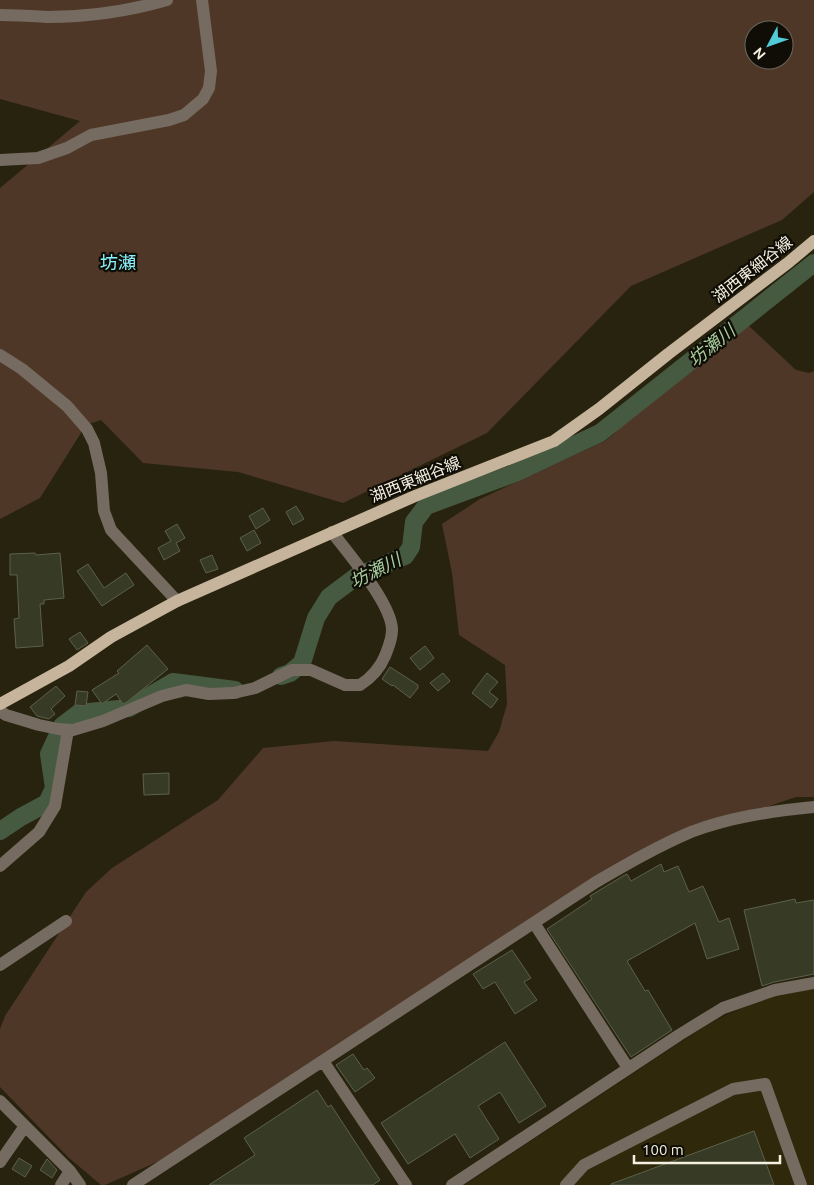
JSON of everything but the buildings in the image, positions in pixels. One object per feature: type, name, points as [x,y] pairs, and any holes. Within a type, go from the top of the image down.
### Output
[{"type":"main road","name":"湖西東細谷線","points":[[0,704],[69,666],[111,638],[177,601],[415,496],[554,441],[599,409],[814,241]]},
{"type":"street","points":[[0,15],[48,17],[99,13],[167,0]]},
{"type":"street","points":[[0,160],[38,158],[67,148],[91,134],[169,120],[184,115],[203,99],[209,88],[211,71],[202,0]]},
{"type":"street","points":[[0,355],[22,369],[67,406],[87,429],[94,443],[101,473],[104,511],[111,530],[177,601]]},
{"type":"street","points":[[0,711],[6,715],[39,725],[73,730],[103,721],[162,696],[186,690],[210,694],[233,693],[255,688],[292,670],[310,670],[352,686],[360,686],[366,682],[383,661],[390,642],[391,620],[368,579],[332,532]]},
{"type":"street","points":[[0,866],[39,832],[55,806],[68,730]]},
{"type":"street","points":[[133,1185],[596,882],[645,853],[692,832],[726,821],[782,810],[814,807]]},
{"type":"street","points":[[0,965],[66,921]]},
{"type":"street","points":[[534,923],[628,1068]]},
{"type":"street","points":[[452,1185],[628,1068],[723,1008],[775,990],[814,983]]},
{"type":"street","points":[[323,1061],[406,1185]]},
{"type":"street","points":[[566,1185],[584,1165],[733,1089],[765,1084],[801,1185]]},
{"type":"street","points":[[0,1101],[70,1171],[80,1185]]},
{"type":"street","points":[[0,1162],[25,1126]]},
{"type":"street","points":[[60,1185],[70,1171]]},
{"type":"shaded area","points":[[0,0],[814,0],[814,192],[782,220],[631,286],[487,433],[343,503],[238,472],[143,463],[101,420],[86,425],[40,498],[0,519],[0,188],[80,121],[0,99]]},
{"type":"shaded area","points":[[749,326],[796,370],[809,373],[814,371],[814,797],[796,797],[717,824],[656,848],[166,1158],[105,1185],[101,1185],[68,1157],[0,1087],[0,1029],[5,1016],[86,892],[112,868],[218,800],[263,748],[334,741],[488,751],[499,732],[507,704],[505,665],[459,635],[452,573],[442,524],[480,499],[605,441],[614,434],[633,412],[702,363],[736,331]]},
{"type":"shaded area","points":[[814,989],[814,1185],[465,1185],[707,1025],[742,1008],[778,995]]},
{"type":"waterway","name":"坊瀬川","points":[[281,676],[290,673],[302,663],[316,618],[329,597],[357,576],[405,556],[411,547],[414,522],[426,506],[515,473],[600,433],[814,263]]},
{"type":"waterway","name":"坊瀬川","points":[[0,831],[47,803],[54,788],[49,754],[62,726],[79,713],[129,708],[173,682],[235,690]]},
{"type":"district","name":"坊瀬","points":[[118,262]]}]
